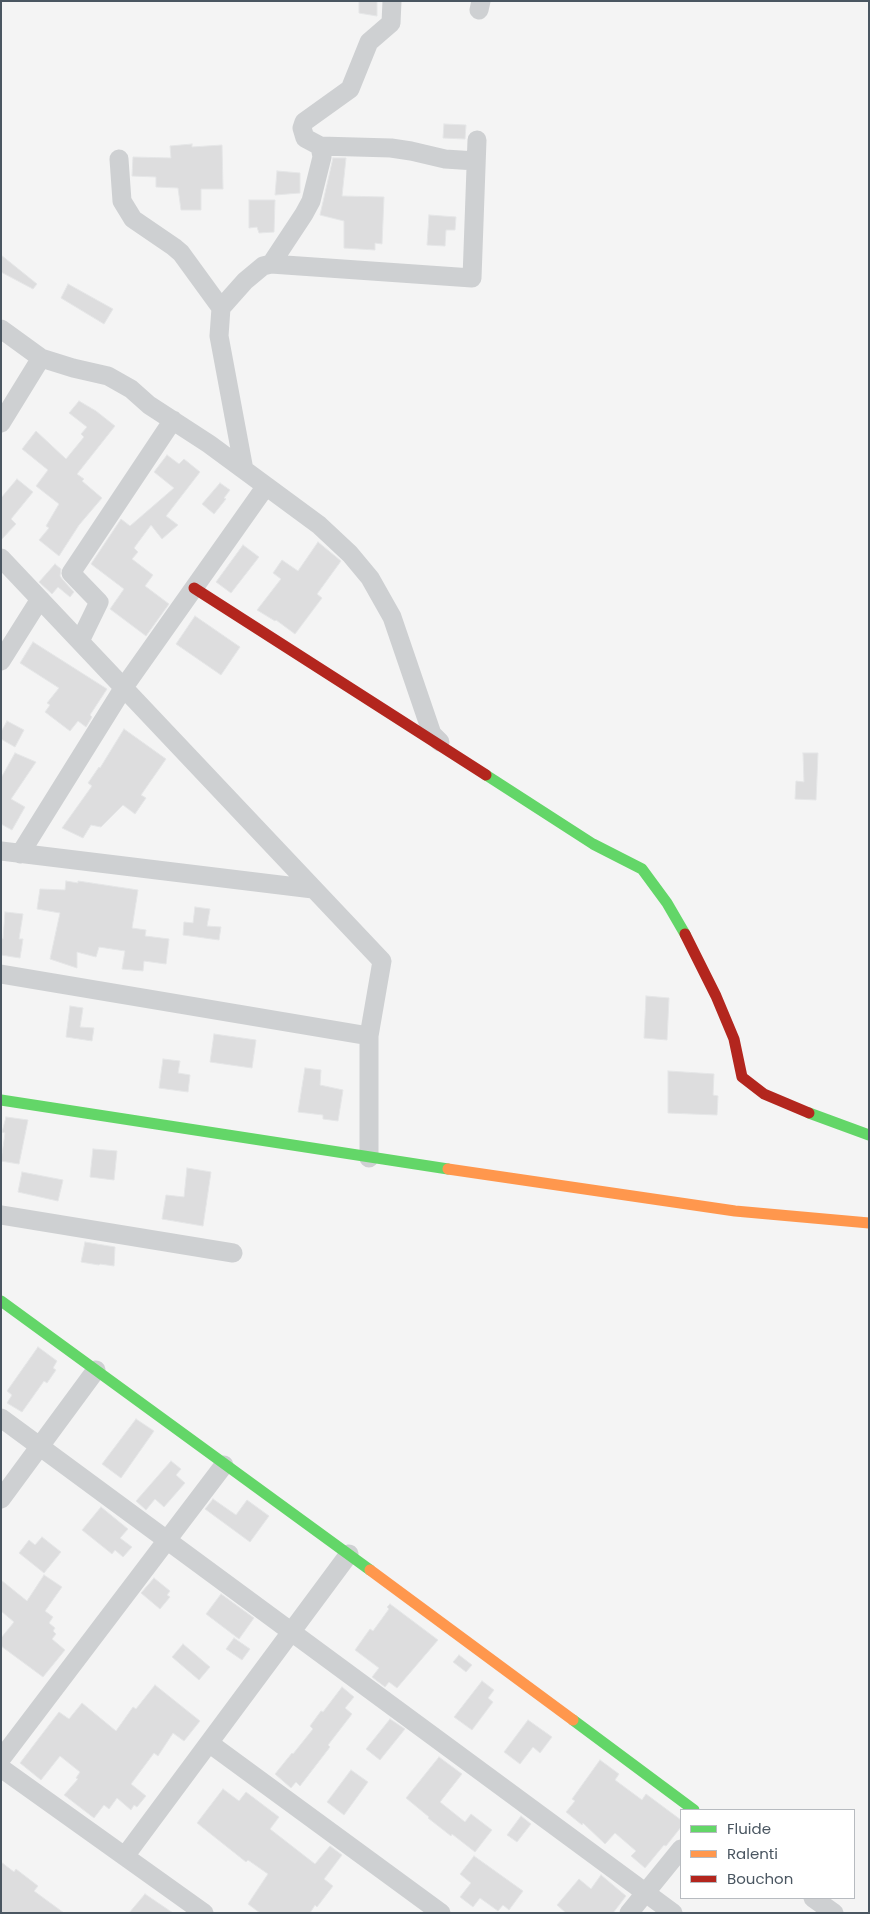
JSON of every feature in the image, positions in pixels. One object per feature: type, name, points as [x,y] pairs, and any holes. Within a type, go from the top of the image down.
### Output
[{"type":"street","points":[[392,1],[391,23],[369,42],[350,88],[304,122],[302,128],[305,138],[320,146],[391,148],[445,159],[476,161]]},
{"type":"street","points":[[244,470],[219,336],[221,308],[244,281],[263,266],[271,264],[472,278],[476,140]]},
{"type":"street","points":[[271,264],[311,201],[322,157],[320,146]]},
{"type":"street","points":[[119,159],[122,201],[133,219],[181,253],[221,308]]},
{"type":"street","points":[[1,329],[41,358],[108,376],[131,389],[149,405],[244,470],[319,525],[350,554],[370,578],[392,617],[432,734],[452,754]]},
{"type":"street","points":[[1,423],[41,358]]},
{"type":"street","points":[[80,641],[98,602],[71,573],[173,420]]},
{"type":"street","points":[[20,854],[124,687],[266,486]]},
{"type":"street","points":[[1,558],[382,962],[369,1036],[369,1158]]},
{"type":"street","points":[[194,588],[593,844],[642,869],[667,904],[693,948],[734,1039],[742,1077],[772,1098],[869,1135]]},
{"type":"street","points":[[1,661],[40,599]]},
{"type":"street","points":[[1,852],[313,889]]},
{"type":"street","points":[[1,974],[369,1036]]},
{"type":"street","points":[[1,1100],[369,1158],[735,1211],[869,1222]]},
{"type":"street","points":[[1,1215],[233,1253]]},
{"type":"street","points":[[1,1301],[224,1465],[349,1554],[693,1809]]},
{"type":"street","points":[[1,1499],[96,1370]]},
{"type":"street","points":[[1,1418],[673,1913]]},
{"type":"street","points":[[1,1758],[224,1465]]},
{"type":"street","points":[[125,1856],[349,1554]]},
{"type":"street","points":[[208,1743],[441,1913]]},
{"type":"street","points":[[1,1768],[204,1913]]},
{"type":"street","points":[[629,1913],[680,1850]]},
{"type":"street","points":[[814,1899],[834,1913]]},
{"type":"building","points":[[359,1],[377,1],[377,16],[359,13]]},
{"type":"building","points":[[444,124],[466,125],[465,139],[443,138]]},
{"type":"building","points":[[192,144],[192,147],[222,145],[223,189],[201,189],[201,210],[181,210],[178,188],[156,187],[156,177],[132,176],[133,157],[171,158],[170,146]]},
{"type":"building","points":[[333,158],[346,158],[342,196],[384,197],[382,244],[375,243],[375,250],[344,248],[344,221],[320,215]]},
{"type":"building","points":[[277,171],[300,173],[300,193],[275,195]]},
{"type":"building","points":[[249,200],[275,200],[274,232],[259,233],[257,227],[249,228]]},
{"type":"building","points":[[429,215],[456,217],[455,230],[446,230],[445,246],[427,245]]},
{"type":"building","points":[[1,255],[37,284],[33,289],[1,272]]},
{"type":"building","points":[[68,284],[113,309],[104,324],[61,298]]},
{"type":"building","points":[[79,401],[115,426],[77,474],[84,479],[82,481],[102,498],[79,525],[59,556],[39,540],[49,528],[46,526],[59,504],[36,486],[48,470],[22,449],[36,431],[66,459],[84,437],[81,434],[87,427],[69,413]]},
{"type":"building","points":[[167,455],[179,464],[184,459],[200,472],[166,516],[178,525],[162,539],[151,525],[134,548],[138,552],[132,559],[153,575],[145,586],[169,604],[146,636],[110,609],[124,589],[91,564],[121,519],[130,526],[174,488],[154,472]]},
{"type":"building","points":[[17,479],[33,492],[11,519],[16,524],[1,540],[1,498]]},
{"type":"building","points":[[220,483],[230,490],[224,498],[226,499],[214,514],[202,504]]},
{"type":"building","points":[[318,542],[341,561],[317,594],[322,598],[295,634],[276,620],[257,610],[281,579],[273,573],[282,560],[298,571]]},
{"type":"building","points":[[243,545],[259,557],[231,593],[216,582]]},
{"type":"building","points":[[55,564],[61,569],[60,576],[74,592],[70,597],[58,587],[52,594],[39,582]]},
{"type":"building","points":[[195,616],[240,647],[221,675],[176,644]]},
{"type":"building","points":[[33,642],[107,689],[90,715],[92,717],[86,727],[78,721],[70,731],[45,712],[50,705],[47,703],[59,688],[20,663]]},
{"type":"building","points":[[7,721],[24,730],[15,747],[1,739],[1,732]]},
{"type":"building","points":[[124,729],[166,759],[141,795],[146,798],[135,814],[123,805],[101,827],[91,825],[83,838],[62,828],[92,786],[88,783],[100,768]]},
{"type":"building","points":[[15,753],[36,762],[11,799],[25,807],[12,830],[1,824],[1,778]]},
{"type":"building","points":[[803,753],[818,753],[816,800],[795,799],[796,781],[804,782]]},
{"type":"building","points":[[66,881],[138,890],[132,928],[146,930],[145,936],[169,939],[166,964],[144,961],[143,971],[122,969],[125,951],[99,947],[96,957],[77,952],[77,968],[50,959],[60,913],[37,909],[40,889],[65,890]]},
{"type":"building","points":[[195,907],[210,909],[207,926],[221,927],[219,940],[183,935],[184,922],[193,923]]},
{"type":"building","points":[[5,912],[23,914],[19,939],[23,939],[20,958],[1,955],[1,938],[3,939]]},
{"type":"building","points":[[646,996],[669,998],[667,1040],[644,1038]]},
{"type":"building","points":[[70,1006],[83,1008],[80,1027],[94,1028],[92,1041],[66,1037]]},
{"type":"building","points":[[214,1034],[256,1040],[252,1068],[210,1062]]},
{"type":"building","points":[[163,1059],[180,1061],[178,1073],[190,1075],[188,1092],[159,1088]]},
{"type":"building","points":[[305,1068],[321,1070],[320,1085],[343,1090],[338,1121],[323,1119],[323,1115],[298,1112]]},
{"type":"building","points":[[668,1071],[714,1074],[713,1095],[718,1096],[717,1115],[668,1113]]},
{"type":"building","points":[[6,1117],[28,1120],[19,1164],[1,1161],[5,1133],[2,1132]]},
{"type":"building","points":[[93,1149],[117,1151],[114,1180],[90,1177]]},
{"type":"building","points":[[187,1168],[211,1172],[203,1226],[162,1219],[166,1195],[184,1197]]},
{"type":"building","points":[[22,1172],[63,1180],[58,1201],[18,1192]]},
{"type":"building","points":[[85,1242],[115,1247],[114,1266],[81,1262]]},
{"type":"building","points":[[38,1347],[57,1361],[53,1368],[56,1370],[47,1383],[44,1381],[22,1412],[7,1403],[12,1395],[7,1391]]},
{"type":"building","points":[[136,1419],[154,1431],[121,1478],[102,1464]]},
{"type":"building","points":[[171,1461],[181,1469],[176,1475],[185,1483],[164,1507],[155,1499],[146,1510],[136,1501]]},
{"type":"building","points":[[213,1499],[236,1515],[247,1500],[269,1516],[250,1542],[205,1509]]},
{"type":"building","points":[[101,1507],[128,1529],[120,1538],[132,1547],[123,1557],[115,1550],[112,1554],[82,1530]]},
{"type":"building","points":[[42,1537],[61,1552],[44,1573],[19,1553],[29,1540],[35,1545]]},
{"type":"building","points":[[44,1575],[62,1587],[45,1611],[53,1617],[49,1623],[55,1628],[53,1631],[56,1634],[52,1639],[65,1650],[43,1677],[1,1646],[1,1638],[14,1622],[1,1611],[1,1580],[27,1601]]},
{"type":"building","points":[[154,1578],[170,1591],[167,1595],[170,1597],[160,1609],[141,1593]]},
{"type":"building","points":[[221,1594],[254,1618],[239,1639],[206,1614]]},
{"type":"building","points":[[390,1604],[438,1640],[397,1688],[389,1682],[385,1687],[372,1677],[379,1668],[355,1650],[370,1629],[373,1631],[389,1609],[387,1607]]},
{"type":"building","points":[[234,1638],[250,1649],[242,1660],[226,1649]]},
{"type":"building","points":[[183,1644],[210,1667],[199,1680],[172,1657]]},
{"type":"building","points":[[459,1655],[472,1665],[466,1672],[453,1662]]},
{"type":"building","points":[[482,1681],[494,1690],[488,1698],[493,1702],[472,1730],[454,1717]]},
{"type":"building","points":[[155,1685],[200,1721],[184,1741],[173,1733],[158,1756],[154,1753],[131,1784],[146,1796],[137,1807],[134,1805],[131,1810],[117,1798],[109,1809],[104,1805],[94,1818],[64,1795],[78,1779],[76,1778],[80,1772],[60,1756],[41,1780],[20,1763],[59,1712],[69,1719],[82,1703],[116,1731],[133,1707],[136,1709]]},
{"type":"building","points":[[342,1687],[354,1697],[345,1708],[352,1714],[300,1786],[296,1782],[291,1788],[275,1774],[313,1729],[310,1726]]},
{"type":"building","points":[[390,1719],[405,1729],[380,1760],[366,1749]]},
{"type":"building","points":[[528,1720],[552,1737],[540,1753],[533,1747],[520,1764],[504,1752]]},
{"type":"building","points":[[439,1757],[462,1774],[440,1802],[465,1822],[471,1814],[492,1830],[475,1852],[428,1818],[406,1798]]},
{"type":"building","points":[[600,1760],[619,1774],[615,1780],[642,1800],[646,1794],[680,1819],[680,1828],[645,1868],[631,1856],[636,1851],[615,1833],[605,1844],[583,1823],[582,1825],[566,1812],[575,1801],[572,1799]]},
{"type":"building","points":[[351,1770],[368,1782],[344,1815],[327,1802]]},
{"type":"building","points":[[223,1789],[239,1801],[246,1792],[279,1817],[270,1829],[315,1864],[330,1846],[342,1855],[324,1879],[333,1886],[310,1913],[260,1913],[248,1904],[268,1874],[248,1860],[246,1862],[197,1823]]},
{"type":"building","points":[[521,1816],[531,1824],[517,1842],[507,1835]]},
{"type":"building","points":[[474,1856],[523,1891],[509,1910],[503,1905],[498,1911],[480,1898],[473,1907],[460,1897],[471,1883],[460,1874]]},
{"type":"building","points":[[1,1862],[14,1872],[16,1869],[38,1886],[34,1891],[64,1913],[1,1913]]},
{"type":"building","points":[[601,1875],[626,1896],[613,1913],[566,1913],[557,1905],[579,1879],[591,1889]]},
{"type":"building","points":[[145,1894],[173,1913],[129,1913]]},
{"type":"traffic: fast","points":[[486,775],[593,844],[642,869],[667,903],[685,934]]},
{"type":"traffic: fast","points":[[1,1100],[448,1169]]},
{"type":"traffic: fast","points":[[809,1113],[869,1135]]},
{"type":"traffic: fast","points":[[1,1301],[370,1570]]},
{"type":"traffic: fast","points":[[573,1720],[693,1809]]},
{"type":"traffic: slow","points":[[448,1169],[735,1211],[869,1223]]},
{"type":"traffic: slow","points":[[370,1570],[573,1720]]},
{"type":"traffic: jam","points":[[194,588],[486,775]]},
{"type":"traffic: jam","points":[[685,934],[716,996],[734,1039],[742,1077],[764,1094],[809,1113]]}]
